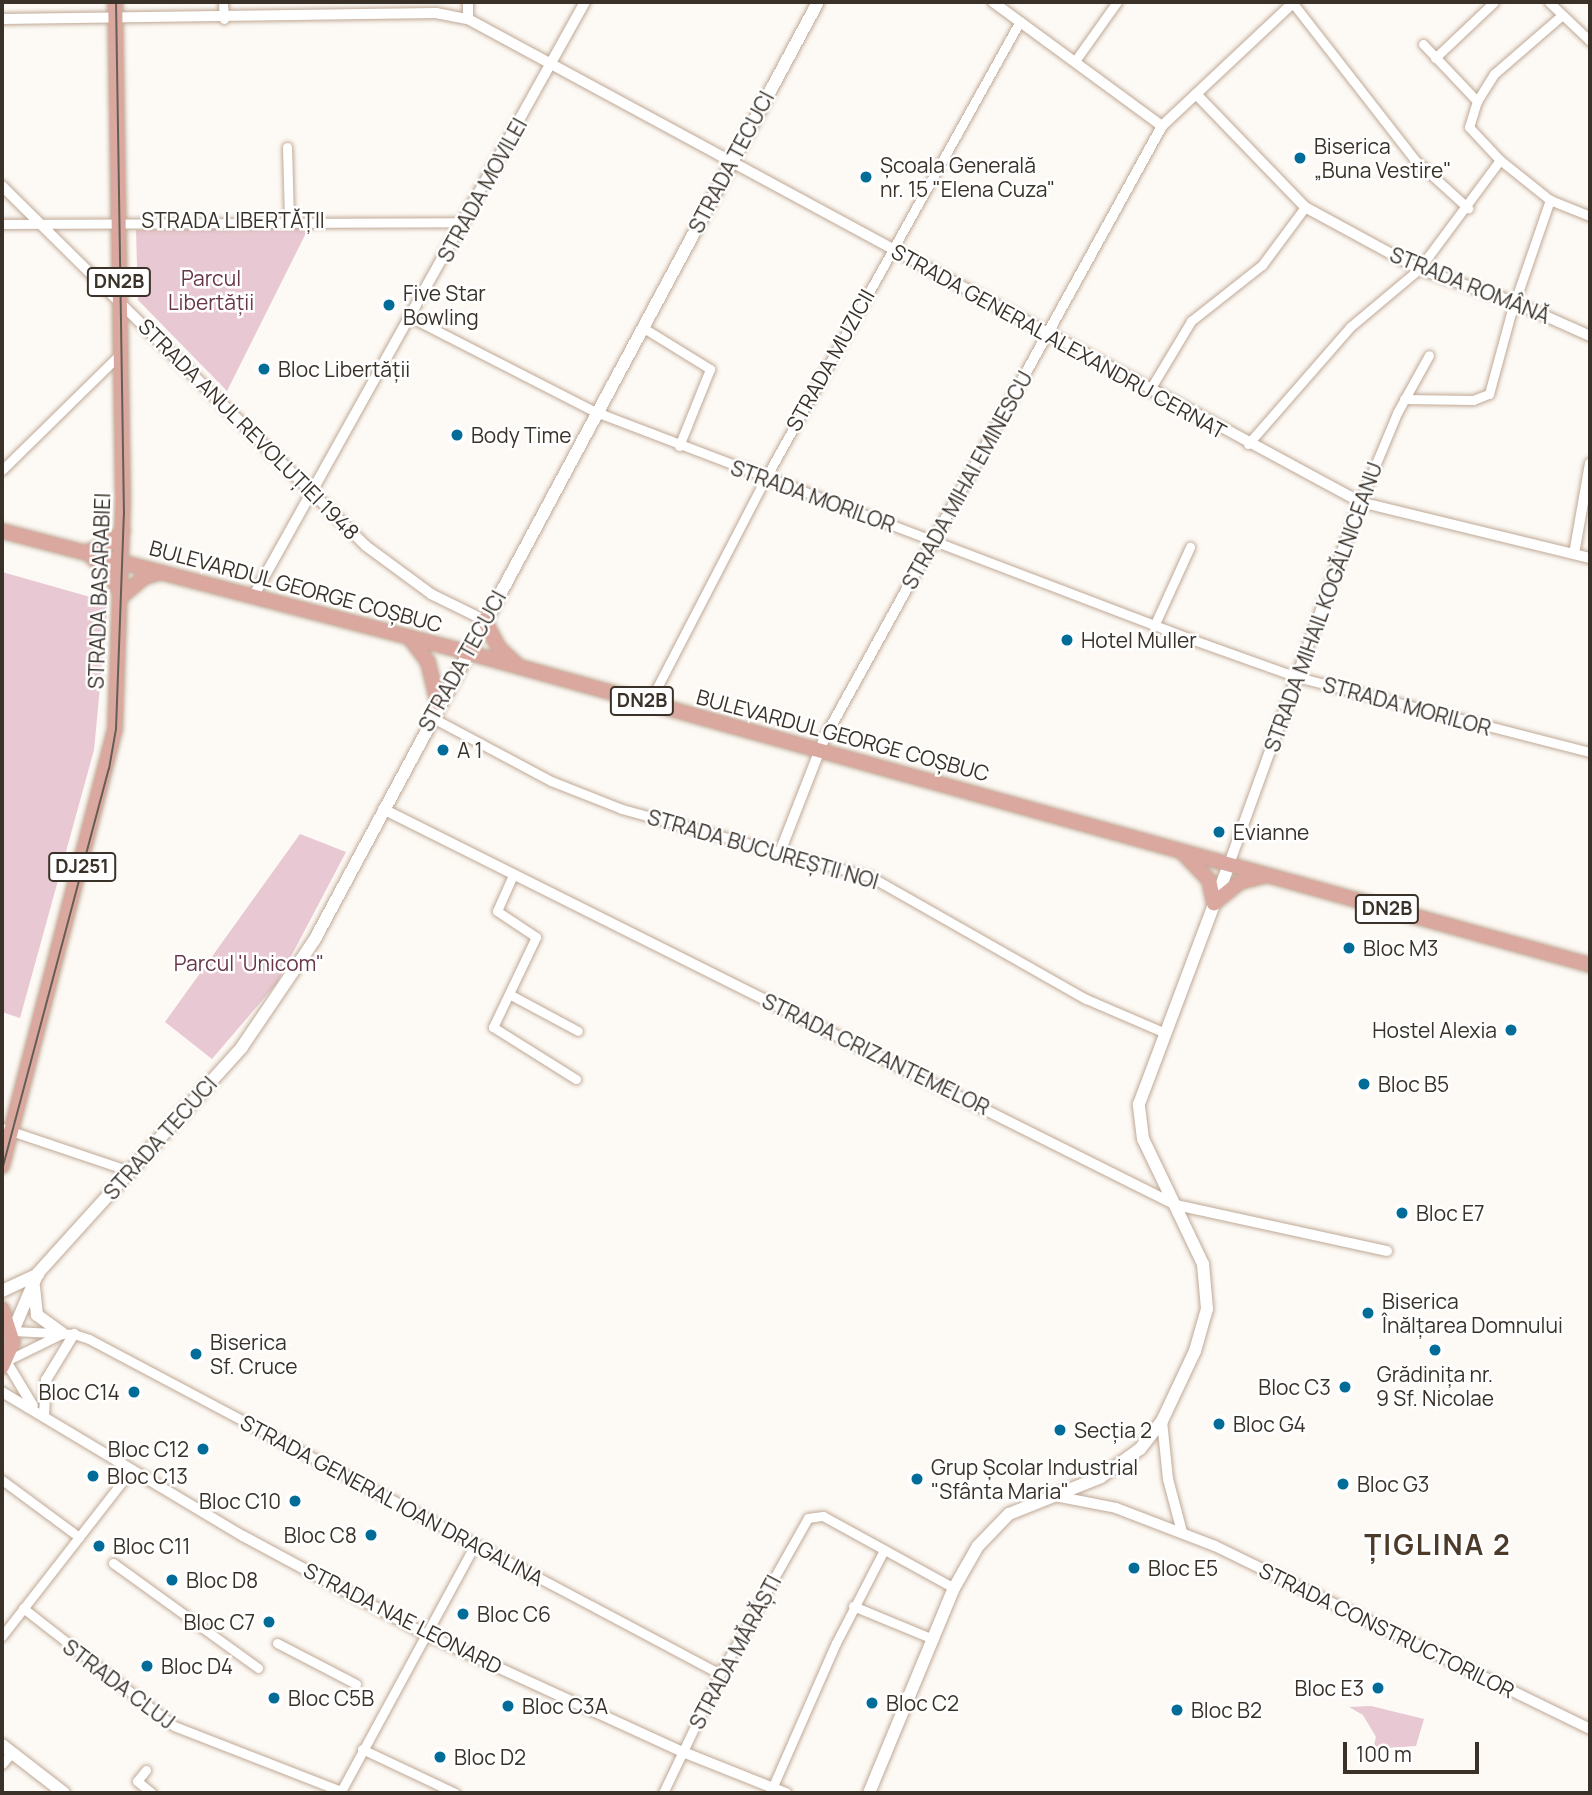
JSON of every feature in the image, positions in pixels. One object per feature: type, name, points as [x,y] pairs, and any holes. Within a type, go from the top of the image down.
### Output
[{"type":"main road","name":"STRADA BASARABIEI","points":[[2,1166],[6,1130],[108,768],[118,687],[123,531],[115,2]]},
{"type":"main road","name":"STRADA TECUCI","points":[[13,1331],[38,1273],[273,1007],[315,939],[438,703],[818,2]]},
{"type":"main road","name":"BULEVARDUL GEORGE COȘBUC","points":[[2,530],[649,703],[1590,965]]},
{"type":"main road","points":[[85,552],[109,544],[123,531]]},
{"type":"main road","points":[[85,552],[108,570],[122,596],[145,577],[162,572]]},
{"type":"main road","points":[[484,620],[499,648],[521,668]]},
{"type":"main road","points":[[410,638],[428,662],[438,703]]},
{"type":"main road","points":[[1180,850],[1209,880],[1214,903]]},
{"type":"main road","points":[[869,1793],[954,1588],[972,1554],[999,1522],[1115,1469],[1140,1449],[1162,1421],[1195,1351],[1207,1309],[1203,1264],[1143,1139],[1139,1117],[1141,1091],[1229,864]]},
{"type":"main road","points":[[1214,903],[1240,883],[1266,875]]},
{"type":"main road","name":"STRADA TECUCI","points":[[2,1291],[38,1273]]},
{"type":"main road","points":[[38,1273],[32,1294],[37,1315],[68,1333]]},
{"type":"main road","points":[[2,1309],[13,1331],[4,1364]]},
{"type":"main road","points":[[7,1749],[64,1793]]},
{"type":"street","points":[[223,2],[224,19]]},
{"type":"street","points":[[468,2],[468,19]]},
{"type":"street","name":"STRADA MOVILEI","points":[[253,597],[585,2]]},
{"type":"street","points":[[993,2],[1163,126]]},
{"type":"street","points":[[1075,61],[1117,2]]},
{"type":"street","points":[[1293,2],[1415,160],[1468,208]]},
{"type":"street","name":"STRADA MIHAI EMINESCU","points":[[780,852],[818,750],[1163,126],[1293,2]]},
{"type":"street","points":[[1435,58],[1494,2]]},
{"type":"street","points":[[1549,2],[1590,41]]},
{"type":"street","name":"STRADA GENERAL ALEXANDRU CERNAT","points":[[2,19],[224,19],[436,13],[468,19],[552,62],[1149,391],[1360,502],[1590,558]]},
{"type":"street","points":[[1561,16],[1494,74],[1477,101],[1470,131],[1500,160],[1550,200],[1590,216]]},
{"type":"street","name":"STRADA MUZICII","points":[[649,703],[765,479],[891,248],[1020,21]]},
{"type":"street","points":[[1423,44],[1477,101]]},
{"type":"street","name":"STRADA ROMÂNĂ","points":[[1196,94],[1305,207],[1419,270],[1514,302],[1590,336]]},
{"type":"street","points":[[287,147],[289,220]]},
{"type":"street","points":[[1248,444],[1350,327],[1419,270],[1468,208],[1500,160]]},
{"type":"street","name":"STRADA ANUL REVOLUȚIEI 1948","points":[[2,186],[36,222],[120,299],[311,493],[393,569],[484,620]]},
{"type":"street","points":[[1405,399],[1473,400],[1489,394],[1514,302],[1550,200]]},
{"type":"street","points":[[1149,391],[1191,320],[1262,265],[1305,207]]},
{"type":"street","name":"STRADA LIBERTĂȚII","points":[[2,224],[117,220],[464,222]]},
{"type":"street","name":"STRADA MORILOR","points":[[410,317],[596,412],[765,479],[934,539],[1154,626],[1297,677],[1590,752]]},
{"type":"street","points":[[642,327],[710,369],[679,446]]},
{"type":"street","points":[[2,470],[121,353]]},
{"type":"street","name":"STRADA MIHAIL KOGĂLNICEANU","points":[[1229,864],[1360,502],[1405,399],[1429,355]]},
{"type":"street","points":[[1574,554],[1590,463]]},
{"type":"street","points":[[1154,626],[1189,547]]},
{"type":"street","name":"STRADA BUCUREȘTII NOI","points":[[431,717],[599,801],[887,884],[1086,999],[1163,1032]]},
{"type":"street","name":"STRADA CRIZANTEMELOR","points":[[383,809],[1176,1205],[1387,1251]]},
{"type":"street","points":[[513,875],[497,911],[536,937],[493,1027],[576,1079]]},
{"type":"street","points":[[509,994],[578,1031]]},
{"type":"street","points":[[6,1130],[130,1171]]},
{"type":"street","points":[[13,1331],[68,1333]]},
{"type":"street","points":[[4,1364],[68,1333]]},
{"type":"street","points":[[40,1413],[46,1380],[68,1333]]},
{"type":"street","name":"STRADA GENERAL IOAN DRAGALINA","points":[[68,1333],[720,1674]]},
{"type":"street","name":"STRADA NAE LEONARD","points":[[4,1364],[40,1413]]},
{"type":"street","name":"STRADA NAE LEONARD","points":[[2,1392],[131,1470],[425,1634],[682,1752],[771,1791],[786,1793]]},
{"type":"street","points":[[1162,1421],[1168,1479],[1182,1532]]},
{"type":"street","points":[[2,1636],[131,1470]]},
{"type":"street","points":[[2,1480],[79,1537]]},
{"type":"street","name":"STRADA CONSTRUCTORILOR","points":[[1055,1496],[1101,1503],[1182,1532],[1590,1729]]},
{"type":"street","name":"STRADA MĂRĂȘTI","points":[[663,1793],[720,1674],[804,1524],[813,1515],[822,1516],[884,1550]]},
{"type":"street","points":[[341,1792],[474,1546]]},
{"type":"street","points":[[771,1791],[853,1606],[884,1550],[954,1588]]},
{"type":"street","points":[[113,1563],[258,1668]]},
{"type":"street","points":[[853,1606],[933,1639]]},
{"type":"street","name":"STRADA CLUJ","points":[[23,1608],[174,1726],[341,1792]]},
{"type":"street","points":[[276,1643],[356,1684]]},
{"type":"street","points":[[2,1764],[7,1749]]},
{"type":"street","points":[[362,1749],[455,1793]]},
{"type":"street","points":[[146,1770],[137,1781],[152,1793]]},
{"type":"green space","name":"Parcul Libertății","points":[[309,227],[227,391],[138,300],[136,230]]},
{"type":"green space","points":[[2,572],[108,602],[94,750],[20,1018],[2,1012]]},
{"type":"green space","name":"Parcul 'Unicom\"","points":[[300,834],[346,852],[277,983],[212,1059],[165,1022]]},
{"type":"green space","points":[[1371,1706],[1424,1719],[1416,1746],[1373,1749],[1376,1737],[1363,1715],[1349,1707]]},
{"type":"tram line","points":[[2,1170],[109,769],[116,729],[124,515],[116,2]]},
{"type":"place","name":"Biserica „Buna Vestire\"","points":[[1300,158]]},
{"type":"place","name":"Școala Generală nr. 15 \"Elena Cuza\"","points":[[866,177]]},
{"type":"place","name":"Five Star Bowling","points":[[389,305]]},
{"type":"place","name":"Bloc Libertății","points":[[264,369]]},
{"type":"place","name":"Body Time","points":[[457,435]]},
{"type":"place","name":"Hotel Muller","points":[[1067,640]]},
{"type":"place","name":"A 1","points":[[443,750]]},
{"type":"place","name":"Evianne","points":[[1219,832]]},
{"type":"place","name":"Bloc M3","points":[[1349,948]]},
{"type":"place","name":"Hostel Alexia","points":[[1511,1030]]},
{"type":"place","name":"Bloc B5","points":[[1364,1084]]},
{"type":"place","name":"Bloc E7","points":[[1402,1213]]},
{"type":"place","name":"Biserica Înălțarea Domnului","points":[[1368,1313]]},
{"type":"place","name":"Grădinița nr. 9 Sf. Nicolae","points":[[1435,1350]]},
{"type":"place","name":"Biserica Sf. Cruce","points":[[196,1354]]},
{"type":"place","name":"Bloc C3","points":[[1345,1387]]},
{"type":"place","name":"Bloc C14","points":[[134,1392]]},
{"type":"place","name":"Bloc G4","points":[[1219,1424]]},
{"type":"place","name":"Secția 2","points":[[1060,1430]]},
{"type":"place","name":"Bloc C12","points":[[203,1449]]},
{"type":"place","name":"Bloc C13","points":[[93,1476]]},
{"type":"place","name":"Grup Școlar Industrial \"Sfânta Maria\"","points":[[917,1479]]},
{"type":"place","name":"Bloc G3","points":[[1343,1484]]},
{"type":"place","name":"Bloc C10","points":[[295,1501]]},
{"type":"place","name":"Bloc C8","points":[[371,1535]]},
{"type":"place","name":"Bloc C11","points":[[99,1546]]},
{"type":"place","name":"Bloc E5","points":[[1134,1568]]},
{"type":"place","name":"Bloc D8","points":[[172,1580]]},
{"type":"place","name":"Bloc C6","points":[[463,1614]]},
{"type":"place","name":"Bloc C7","points":[[269,1622]]},
{"type":"place","name":"Bloc D4","points":[[147,1666]]},
{"type":"place","name":"Bloc E3","points":[[1378,1688]]},
{"type":"place","name":"Bloc C5B","points":[[274,1698]]},
{"type":"place","name":"Bloc C2","points":[[872,1703]]},
{"type":"place","name":"Bloc C3A","points":[[508,1706]]},
{"type":"place","name":"Bloc B2","points":[[1177,1710]]},
{"type":"place","name":"Bloc D2","points":[[440,1757]]},
{"type":"district","name":"ȚIGLINA 2","points":[[1438,1544]]}]
